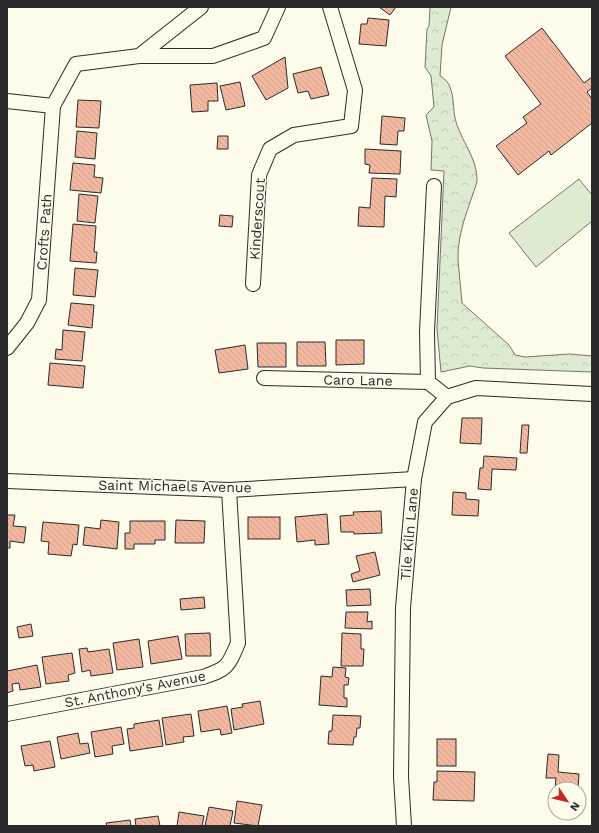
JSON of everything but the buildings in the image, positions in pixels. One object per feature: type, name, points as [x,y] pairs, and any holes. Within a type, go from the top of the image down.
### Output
[{"type":"street","points":[[139,56],[201,7]]},
{"type":"street","name":"Crofts Path","points":[[7,348],[27,324],[39,300],[53,106],[76,64],[139,56],[213,56],[264,38],[278,7]]},
{"type":"street","name":"Kinderscout","points":[[253,284],[259,175],[270,149],[294,135],[351,126],[354,90],[330,7]]},
{"type":"street","points":[[7,101],[53,106]]},
{"type":"street","points":[[434,186],[427,332],[428,382],[447,397],[476,388],[592,394]]},
{"type":"street","name":"Caro Lane","points":[[264,378],[428,382]]},
{"type":"street","name":"Tile Kiln Lane","points":[[404,826],[401,777],[403,608],[414,479],[425,422],[447,397]]},
{"type":"street","name":"Saint Michaels Avenue","points":[[7,481],[229,490],[414,479]]},
{"type":"street","name":"St. Anthony's Avenue","points":[[7,714],[203,677],[221,671],[226,666],[238,644],[229,490]]},
{"type":"green space","points":[[430,7],[451,7],[442,45],[440,76],[450,87],[457,126],[472,157],[477,173],[477,182],[459,240],[458,260],[462,303],[509,345],[515,355],[525,357],[570,354],[592,356],[592,372],[483,368],[470,366],[441,372],[437,329],[444,171],[431,170],[432,141],[426,115],[434,107],[431,76],[425,67]]},
{"type":"green space","points":[[579,179],[592,195],[592,221],[536,267],[509,233]]}]
